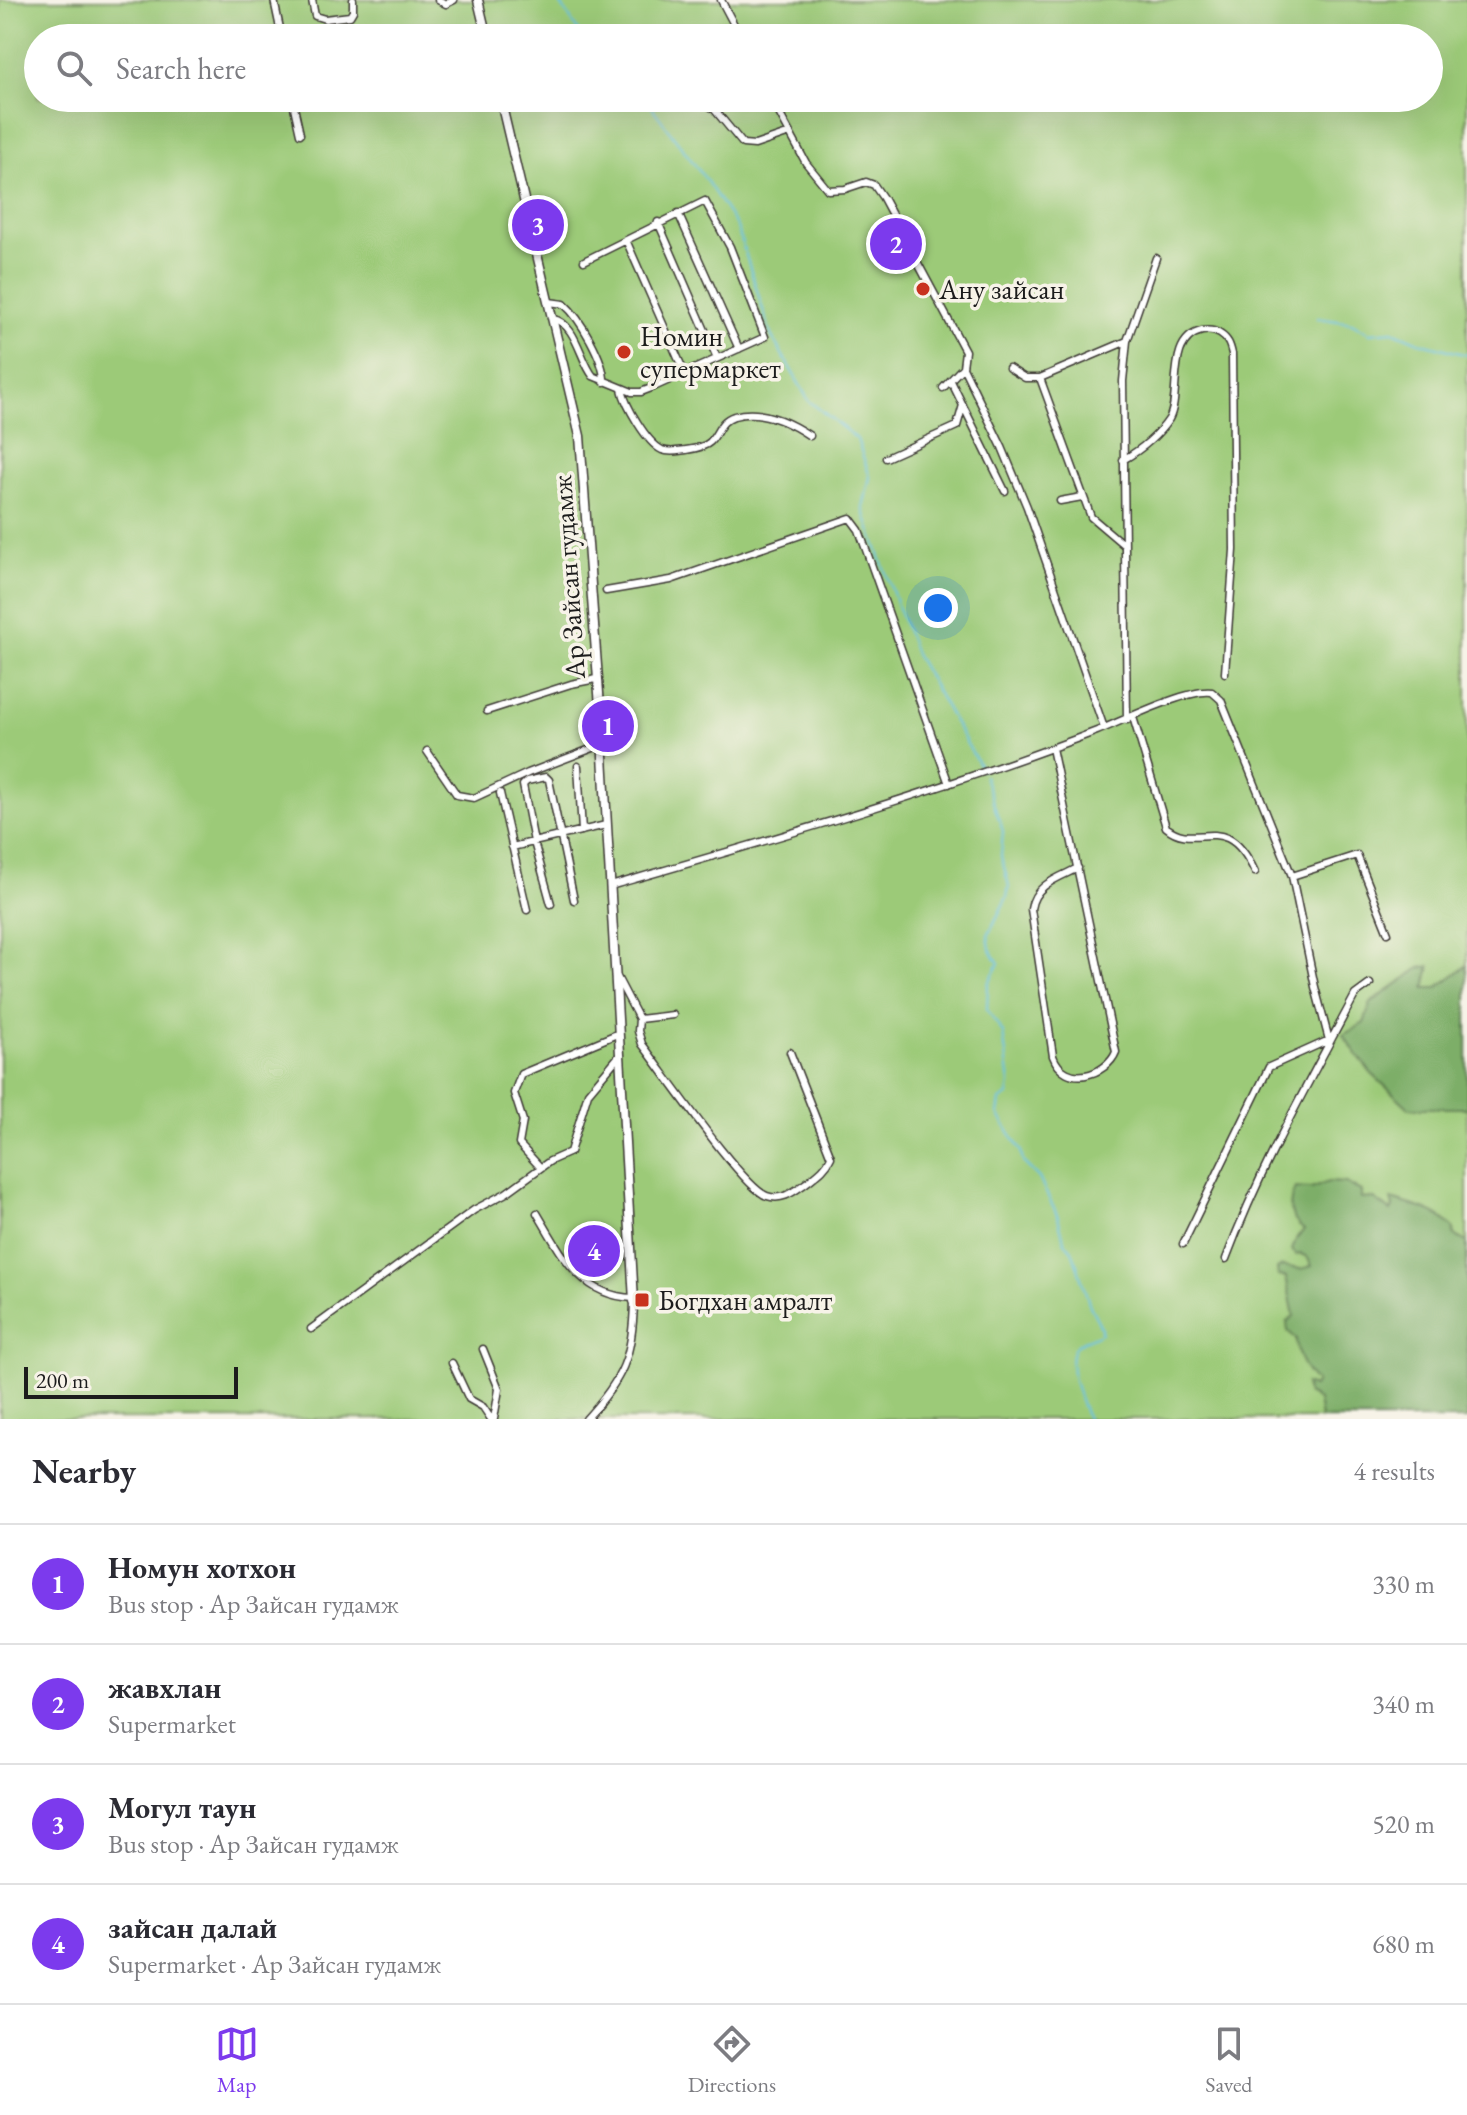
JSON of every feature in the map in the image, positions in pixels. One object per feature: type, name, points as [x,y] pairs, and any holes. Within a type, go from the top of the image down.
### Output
[{"type":"street","points":[[274,0],[279,24]]},
{"type":"street","points":[[312,0],[315,16],[325,19],[350,16],[353,0]]},
{"type":"street","points":[[438,0],[446,4],[454,0]]},
{"type":"street","points":[[478,0],[484,24]]},
{"type":"street","points":[[721,0],[734,24]]},
{"type":"street","points":[[295,112],[300,134]]},
{"type":"street","name":"Ар Зайсан гудамж","points":[[503,112],[580,436],[634,1300]]},
{"type":"street","points":[[716,112],[743,144],[755,145],[790,133]]},
{"type":"street","points":[[779,112],[806,163],[828,190],[845,189],[866,182],[874,185],[960,338],[965,351],[963,367],[1027,507],[1104,728]]},
{"type":"street","points":[[553,319],[565,324],[588,370],[604,382],[641,392],[765,337],[730,247],[708,203],[701,201],[584,261]]},
{"type":"street","points":[[678,213],[739,349]]},
{"type":"street","points":[[658,222],[717,358]]},
{"type":"street","points":[[626,240],[685,374]]},
{"type":"street","points":[[1156,258],[1127,341],[1123,381],[1124,545],[1130,718],[1166,827],[1175,834],[1222,835],[1232,840],[1247,856],[1255,872]]},
{"type":"street","points":[[549,302],[564,304],[578,319],[601,366],[604,382]]},
{"type":"street","points":[[1123,460],[1144,448],[1170,417],[1178,359],[1186,341],[1201,331],[1214,331],[1222,336],[1229,343],[1232,354],[1234,550],[1225,673]]},
{"type":"street","points":[[1009,368],[1025,378],[1040,378],[1127,341]]},
{"type":"street","points":[[943,388],[963,367]]},
{"type":"street","points":[[1040,378],[1091,517],[1124,545]]},
{"type":"street","points":[[951,381],[1005,491]]},
{"type":"street","points":[[622,389],[645,434],[665,451],[682,451],[705,445],[711,442],[715,431],[730,417],[747,414],[771,416],[810,436]]},
{"type":"street","points":[[886,458],[957,426],[963,405]]},
{"type":"street","points":[[1060,501],[1082,497]]},
{"type":"street","points":[[606,591],[671,580],[850,518],[859,530],[949,784]]},
{"type":"street","points":[[487,711],[596,679]]},
{"type":"street","points":[[610,886],[949,784],[1206,691],[1218,696],[1292,876],[1329,1040]]},
{"type":"street","points":[[427,751],[457,795],[474,798],[601,745]]},
{"type":"street","points":[[1052,748],[1078,868],[1116,1054],[1108,1063],[1087,1074],[1075,1076],[1062,1071],[1053,1056],[1031,909],[1034,896],[1040,889],[1078,868]]},
{"type":"street","points":[[578,766],[582,831]]},
{"type":"street","points":[[551,904],[534,842],[523,785],[527,781],[548,778],[574,900]]},
{"type":"street","points":[[500,793],[527,910]]},
{"type":"street","points":[[512,847],[606,825]]},
{"type":"street","points":[[1292,876],[1357,855],[1388,933]]},
{"type":"street","points":[[614,970],[639,1019],[638,1031],[642,1044],[742,1175],[764,1195],[777,1198],[790,1194],[827,1166],[831,1157],[790,1052]]},
{"type":"street","points":[[1226,1259],[1265,1164],[1329,1040],[1355,995],[1370,984]]},
{"type":"street","points":[[639,1019],[673,1015]]},
{"type":"street","points":[[540,1167],[519,1144],[523,1121],[514,1093],[521,1074],[617,1034]]},
{"type":"street","points":[[1183,1244],[1269,1067],[1329,1040]]},
{"type":"street","points":[[311,1329],[474,1210],[506,1193],[540,1167],[570,1152],[588,1093],[619,1056]]},
{"type":"street","points":[[537,1213],[572,1271],[587,1283],[617,1297],[634,1300],[633,1333],[624,1371],[586,1419]]},
{"type":"street","points":[[483,1349],[499,1389],[492,1419]]},
{"type":"street","points":[[452,1363],[469,1399],[483,1407],[492,1419]]},
{"type":"green space","points":[[0,0],[1467,0],[1467,1419],[0,1419]]},
{"type":"green space","points":[[1467,965],[1467,1108],[1409,1108],[1371,1073],[1343,1035],[1364,1023],[1371,1003],[1420,968],[1430,966],[1425,988],[1437,988]]},
{"type":"green space","points":[[1328,1182],[1346,1183],[1361,1191],[1361,1199],[1373,1198],[1391,1211],[1391,1199],[1433,1213],[1454,1229],[1453,1235],[1467,1242],[1467,1419],[1321,1419],[1318,1400],[1307,1394],[1305,1384],[1313,1387],[1316,1382],[1305,1368],[1296,1339],[1288,1331],[1287,1322],[1294,1316],[1286,1277],[1278,1276],[1277,1269],[1282,1266],[1301,1269],[1312,1266],[1307,1257],[1296,1255],[1292,1250],[1297,1237],[1304,1230],[1292,1216],[1291,1200],[1295,1188],[1311,1189]]},
{"type":"waterway","points":[[558,0],[574,24]]},
{"type":"waterway","points":[[655,112],[737,227],[771,335],[809,401],[857,439],[870,477],[863,507],[915,654],[982,770]]},
{"type":"waterway","points":[[1317,318],[1352,323],[1369,333],[1393,331],[1419,342],[1467,355]]},
{"type":"waterway","points":[[984,776],[1003,831],[1001,856],[1009,886],[1007,897],[988,935],[990,949],[999,963],[988,984],[987,1009],[1003,1033],[1010,1083],[1008,1095],[1000,1100],[998,1114],[1021,1151],[1023,1162],[1039,1178],[1058,1217],[1064,1241],[1072,1250],[1090,1306],[1101,1327],[1101,1333],[1077,1345],[1071,1360],[1087,1419]]},
{"type":"place","name":"Могул таун","points":[[538,225]]},
{"type":"place","name":"жавхлан","points":[[896,244]]},
{"type":"place","name":"Ану зайсан","points":[[923,289]]},
{"type":"place","name":"Номин супермаркет","points":[[624,352]]},
{"type":"place","name":"Номун хотхон","points":[[608,726]]},
{"type":"place","name":"зайсан далай","points":[[594,1251]]},
{"type":"place","name":"Богдхан амралт","points":[[642,1300]]}]
